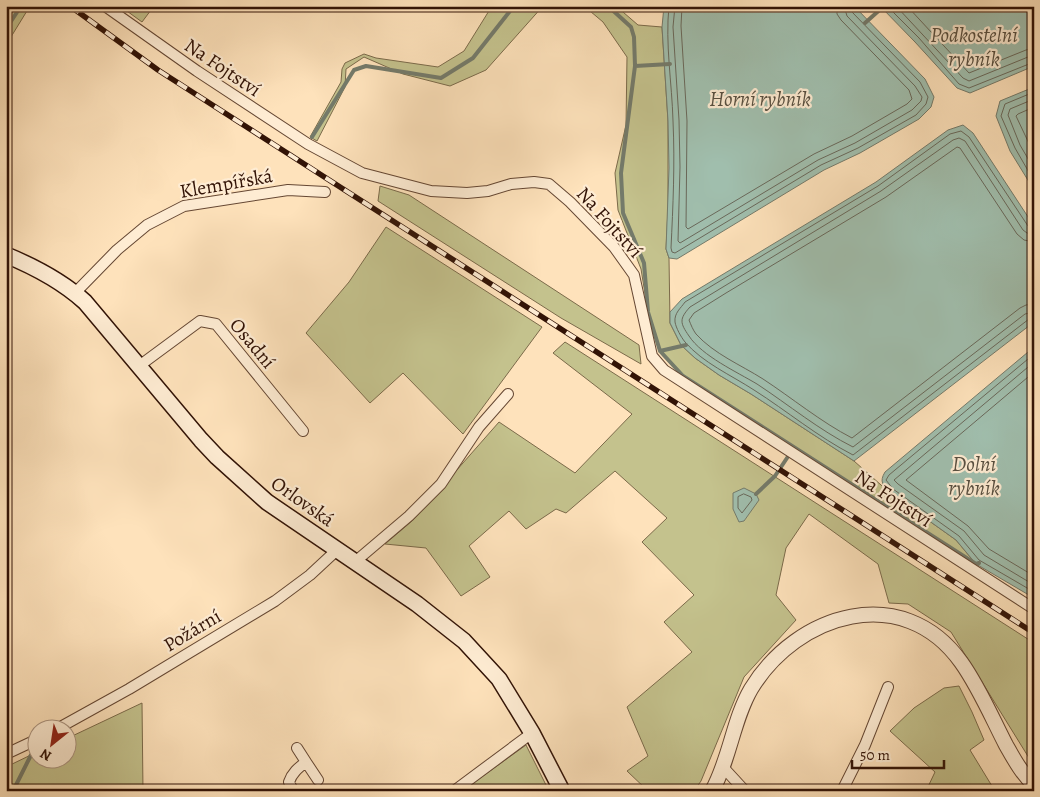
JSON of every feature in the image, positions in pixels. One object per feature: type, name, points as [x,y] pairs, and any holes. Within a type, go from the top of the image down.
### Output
[{"type":"main road","name":"Orlovská","points":[[6,255],[37,268],[75,293],[90,308],[201,440],[267,502],[417,604],[464,641],[499,679],[532,733],[562,791]]},
{"type":"street","name":"Na Fojtství","points":[[105,6],[197,71],[300,139],[362,173],[432,191],[458,193],[488,191],[511,184],[534,182],[549,184],[570,202],[614,247],[634,275],[652,356],[664,370],[1034,608]]},
{"type":"street","name":"Klempířská","points":[[75,293],[117,250],[147,225],[184,206],[288,190],[325,192]]},
{"type":"street","name":"Osadní","points":[[139,366],[200,320],[216,324],[303,432]]},
{"type":"street","points":[[356,561],[408,516],[441,484],[479,427],[508,394]]},
{"type":"street","name":"Požární","points":[[73,720],[129,689],[275,600],[310,575],[338,549]]},
{"type":"street","points":[[712,791],[745,701],[758,679],[779,655],[795,642],[829,623],[851,616],[881,615],[903,619],[923,627],[944,642],[953,652],[966,670],[1016,763],[1034,785]]},
{"type":"street","points":[[842,791],[865,745],[888,687]]},
{"type":"street","points":[[454,791],[532,733]]},
{"type":"street","points":[[6,754],[28,744]]},
{"type":"street","points":[[297,748],[318,780]]},
{"type":"street","points":[[293,791],[288,782],[294,771],[306,762]]},
{"type":"street","points":[[722,766],[745,791]]},
{"type":"shaded area","points":[[6,6],[30,6],[6,45]]},
{"type":"shaded area","points":[[120,6],[154,6],[142,22]]},
{"type":"shaded area","points":[[492,6],[543,6],[486,70],[450,86],[403,74],[364,57],[346,69],[345,87],[317,141],[310,137],[341,82],[342,69],[345,63],[364,54],[376,58],[438,67],[464,51]]},
{"type":"shaded area","points":[[584,6],[616,6],[638,25],[662,27],[668,121],[666,249],[669,258],[670,323],[681,345],[695,358],[719,375],[854,461],[890,493],[956,540],[976,564],[683,376],[660,351],[648,312],[641,269],[618,210],[615,173],[626,125],[627,57],[603,22]]},
{"type":"shaded area","points":[[380,186],[409,195],[639,345],[641,364],[561,318],[378,201]]},
{"type":"shaded area","points":[[386,227],[542,327],[463,434],[403,373],[370,403],[306,333],[349,282]]},
{"type":"shaded area","points":[[565,342],[1034,643],[1034,766],[951,632],[908,604],[889,603],[878,564],[809,514],[786,548],[776,595],[796,620],[744,677],[701,781],[694,791],[648,791],[627,771],[648,756],[627,707],[692,652],[664,622],[694,595],[642,542],[667,518],[615,471],[566,513],[556,509],[526,529],[509,511],[469,546],[490,577],[461,596],[426,548],[385,544],[412,521],[499,422],[575,473],[632,414],[553,353]]},
{"type":"shaded area","points":[[959,686],[984,740],[970,750],[995,791],[926,791],[935,772],[890,731],[914,708],[944,688]]},
{"type":"shaded area","points":[[142,703],[143,791],[6,791],[6,767],[28,756],[28,770],[78,770],[78,733]]},
{"type":"shaded area","points":[[526,745],[549,791],[462,791]]},
{"type":"water","name":"Horní rybník","points":[[664,6],[854,6],[925,79],[934,97],[931,107],[919,119],[860,153],[824,170],[677,259],[669,258],[666,249],[669,168],[662,27]]},
{"type":"water","name":"Podkostelní rybník","points":[[880,6],[1034,6],[1034,66],[970,93],[957,88]]},
{"type":"water","points":[[1034,87],[1034,190],[1010,151],[996,116],[1000,101]]},
{"type":"water","points":[[963,125],[973,133],[1034,226],[1034,322],[854,461],[719,375],[695,358],[681,345],[670,323],[670,312],[682,299],[876,182],[948,130]]},
{"type":"water","name":"Dolní rybník","points":[[1034,347],[1034,598],[976,564],[956,540],[890,493],[882,481],[885,472]]},
{"type":"water","points":[[744,488],[756,494],[759,500],[744,521],[739,522],[733,509],[733,493]]},
{"type":"waterway","points":[[6,29],[21,6]]},
{"type":"waterway","points":[[312,137],[354,70],[366,66],[441,78],[473,58],[514,6]]},
{"type":"waterway","points":[[608,6],[631,27],[634,37],[635,66],[621,173],[623,213],[644,263],[648,312],[660,351],[683,376],[976,564],[979,563]]},
{"type":"waterway","points":[[865,23],[884,6]]},
{"type":"waterway","points":[[635,66],[670,64]]},
{"type":"waterway","points":[[660,351],[686,345]]},
{"type":"waterway","points":[[756,494],[775,476],[791,452]]},
{"type":"waterway","points":[[13,791],[28,761]]},
{"type":"railway","points":[[70,6],[158,70],[1034,633]]}]
